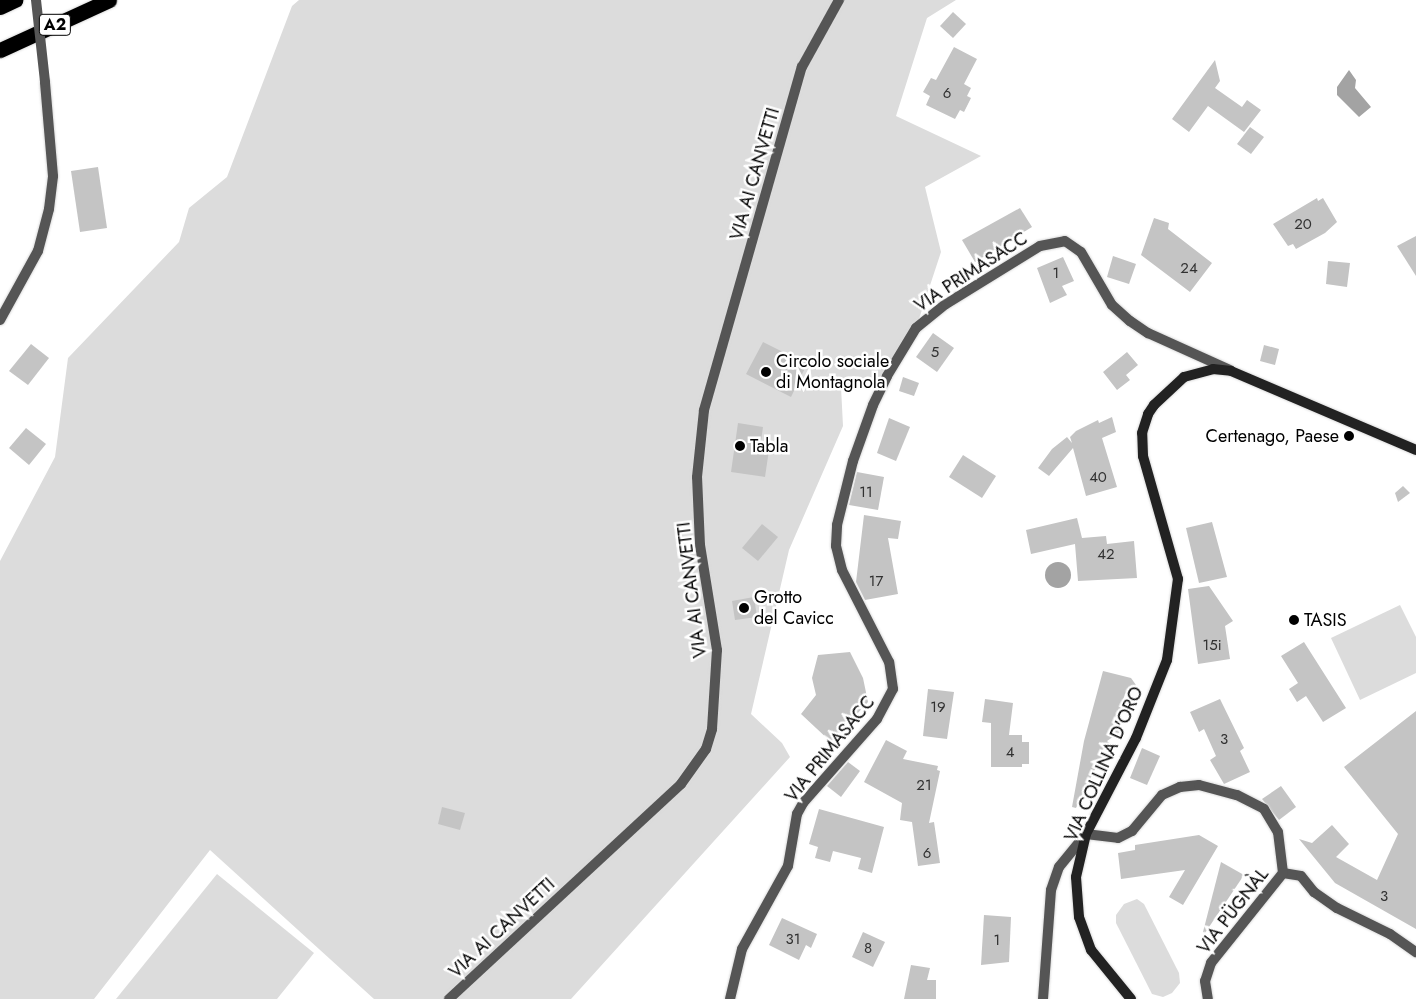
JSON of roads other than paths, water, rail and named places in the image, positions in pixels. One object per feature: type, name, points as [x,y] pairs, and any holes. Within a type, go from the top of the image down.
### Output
[{"type":"highway","name":"A2","points":[[0,7],[15,0]]},
{"type":"highway","name":"A2","points":[[0,50],[109,0]]},
{"type":"street","points":[[0,320],[38,251],[49,209],[53,176],[46,82],[36,0]]},
{"type":"street","name":"VIA AI CANVETTI","points":[[449,999],[681,784],[706,749],[712,728],[717,650],[700,546],[697,477],[704,410],[802,67],[839,0]]},
{"type":"street","name":"VIA PRIMASACC","points":[[730,999],[742,949],[788,866],[797,814],[803,803],[878,719],[893,690],[889,662],[842,570],[836,546],[836,525],[853,461],[874,405],[887,376],[916,328],[946,304],[1040,246],[1065,241],[1081,252],[1112,305],[1130,321],[1148,333],[1231,370]]},
{"type":"street","name":"VIA COLLINA D'ORO","points":[[1131,999],[1092,950],[1079,917],[1076,877],[1086,834],[1136,738],[1167,660],[1178,580],[1143,456],[1142,433],[1148,414],[1154,405],[1184,377],[1213,369],[1231,370],[1416,450]]},
{"type":"street","name":"VIA PÜGNÀL","points":[[1086,834],[1118,838],[1132,831],[1162,795],[1180,787],[1198,785],[1237,795],[1264,809],[1278,832],[1283,873],[1211,963],[1205,981],[1208,999]]},
{"type":"street","points":[[1043,999],[1051,890],[1059,867],[1086,834]]},
{"type":"street","points":[[1283,873],[1301,876],[1314,892],[1337,908],[1390,934],[1416,952]]},
{"type":"place","name":"Circolo sociale di Montagnola","points":[[766,372]]},
{"type":"place","name":"Certenago, Paese","points":[[1349,436]]},
{"type":"place","name":"Tabla","points":[[740,446]]},
{"type":"place","name":"Grotto del Cavicc","points":[[744,608]]},
{"type":"place","name":"TASIS","points":[[1294,620]]}]
